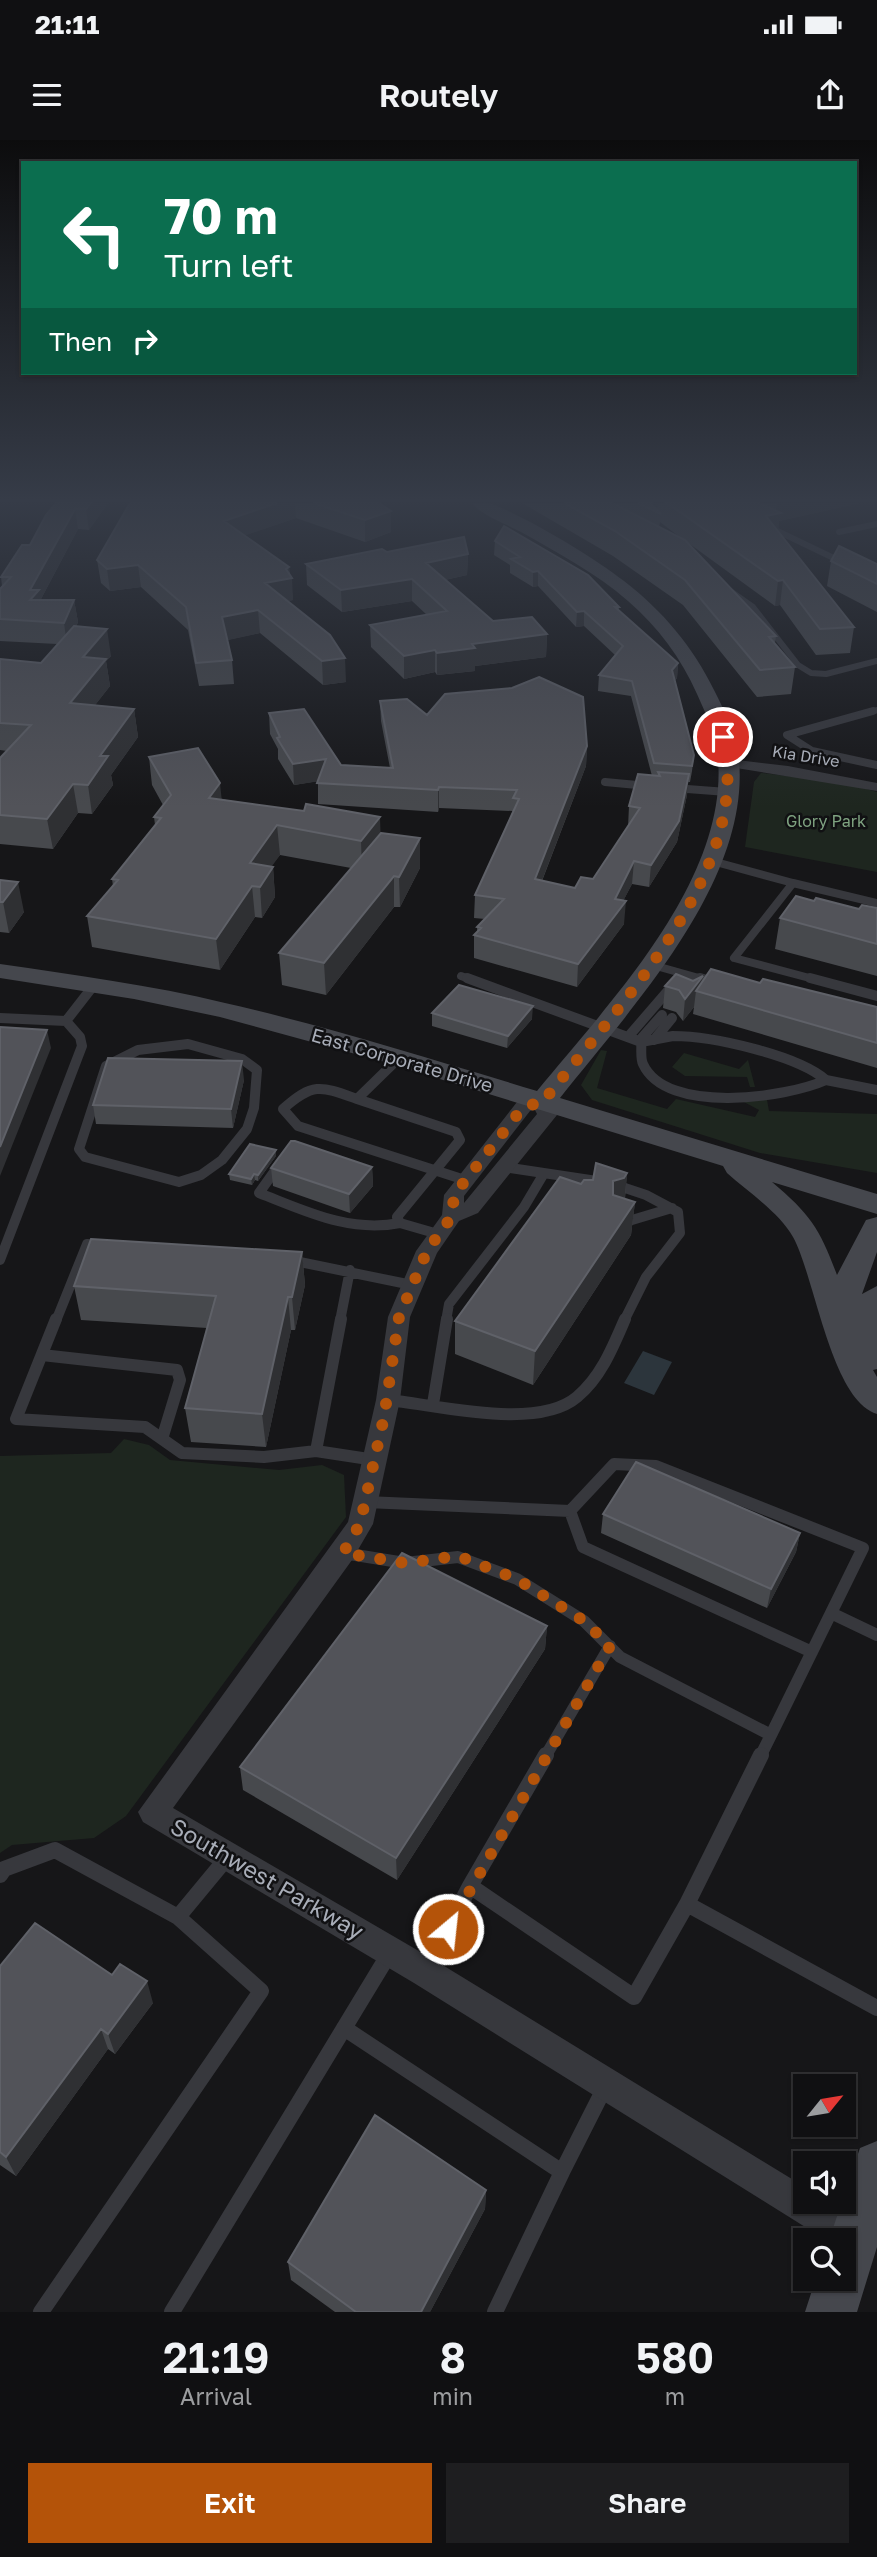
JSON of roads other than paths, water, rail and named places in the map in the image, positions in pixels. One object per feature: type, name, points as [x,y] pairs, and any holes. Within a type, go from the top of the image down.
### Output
[{"type":"street","points":[[542,1103],[683,917],[712,861],[727,792],[729,763],[723,737],[696,671],[651,613],[640,604]]},
{"type":"street","name":"Kia Drive","points":[[729,763],[788,770],[877,787]]},
{"type":"street","name":"East Corporate Drive","points":[[0,971],[94,985],[224,1010],[399,1058],[877,1204]]},
{"type":"street","name":"Southwest Parkway","points":[[445,1225],[471,1208],[547,1115],[542,1103],[524,1106],[454,1195],[445,1225],[412,1285],[399,1317],[388,1400],[360,1524],[343,1553],[152,1812],[425,1972],[606,2084],[799,2228]]},
{"type":"street","points":[[728,1160],[799,1222],[807,1234],[856,1370],[877,1402]]},
{"type":"street","points":[[841,1324],[845,1289],[852,1267],[877,1227]]},
{"type":"street","points":[[877,1297],[867,1307],[860,1327],[863,1351],[877,1379]]},
{"type":"street","points":[[856,2231],[877,2165]]},
{"type":"street","points":[[831,2312],[837,2291]]},
{"type":"lane","points":[[749,604],[798,665],[811,673],[826,674],[877,661]]},
{"type":"lane","points":[[877,710],[787,735],[812,751],[877,765]]},
{"type":"lane","points":[[605,782],[656,786]]},
{"type":"lane","points":[[668,787],[727,792]]},
{"type":"lane","points":[[712,861],[877,903]]},
{"type":"lane","points":[[793,883],[734,958],[877,996]]},
{"type":"lane","points":[[649,964],[731,986]]},
{"type":"lane","points":[[628,1037],[683,973]]},
{"type":"lane","points":[[461,976],[640,1041],[702,1036],[811,1067],[826,1080],[877,1090]]},
{"type":"lane","points":[[687,984],[694,976]]},
{"type":"lane","points":[[698,987],[705,979]]},
{"type":"lane","points":[[66,1021],[94,985]]},
{"type":"lane","points":[[640,1041],[667,1016],[654,1040]]},
{"type":"lane","points":[[0,1018],[66,1021],[80,1037],[82,1046],[0,1260]]},
{"type":"lane","points":[[640,1041],[643,1064],[666,1087],[698,1097],[811,1090],[826,1080]]},
{"type":"lane","points":[[188,1044],[202,1051],[249,1060],[257,1069],[252,1118],[239,1143],[193,1181],[179,1182],[85,1157],[79,1149],[106,1066],[138,1050],[188,1044]]},
{"type":"lane","points":[[357,1099],[399,1058]]},
{"type":"lane","points":[[400,1223],[397,1217],[435,1171],[460,1140],[456,1132],[317,1085],[304,1088],[282,1109],[298,1126],[435,1171],[465,1180]]},
{"type":"lane","points":[[298,1140],[306,1129]]},
{"type":"lane","points":[[290,1150],[259,1192],[354,1228],[382,1228],[400,1223],[445,1225]]},
{"type":"lane","points":[[388,1400],[525,1414],[561,1408],[589,1385],[627,1319],[642,1284],[680,1233],[678,1212],[657,1198],[586,1178],[567,1182],[504,1167]]},
{"type":"lane","points":[[433,1404],[449,1304],[524,1207],[542,1175]]},
{"type":"lane","points":[[616,1218],[632,1220],[672,1208]]},
{"type":"lane","points":[[114,1246],[87,1244],[16,1419],[145,1427],[183,1453],[264,1457],[316,1451],[375,1460]]},
{"type":"lane","points":[[276,1259],[316,1262],[412,1285]]},
{"type":"lane","points":[[316,1451],[350,1270]]},
{"type":"lane","points":[[42,1355],[177,1370],[180,1380],[162,1439]]},
{"type":"lane","points":[[364,1502],[570,1511],[614,1464],[656,1465],[863,1548],[687,1904],[634,1997],[470,1886]]},
{"type":"lane","points":[[570,1511],[583,1548],[812,1652]]},
{"type":"lane","points":[[343,1553],[405,1563],[458,1556],[517,1579],[584,1621],[620,1657],[771,1735]]},
{"type":"lane","points":[[831,1613],[877,1635]]},
{"type":"lane","points":[[425,1972],[470,1886],[610,1646]]},
{"type":"lane","points":[[0,1875],[4,1869],[55,1850],[178,1917],[261,1991],[41,2312]]},
{"type":"lane","points":[[178,1917],[228,1856]]},
{"type":"lane","points":[[687,1904],[877,2008]]},
{"type":"lane","points":[[172,2312],[390,1952]]},
{"type":"lane","points":[[344,2028],[562,2172]]},
{"type":"lane","points":[[495,2312],[606,2084]]},
{"type":"park label","name":"Glory Park","points":[[826,821]]}]
